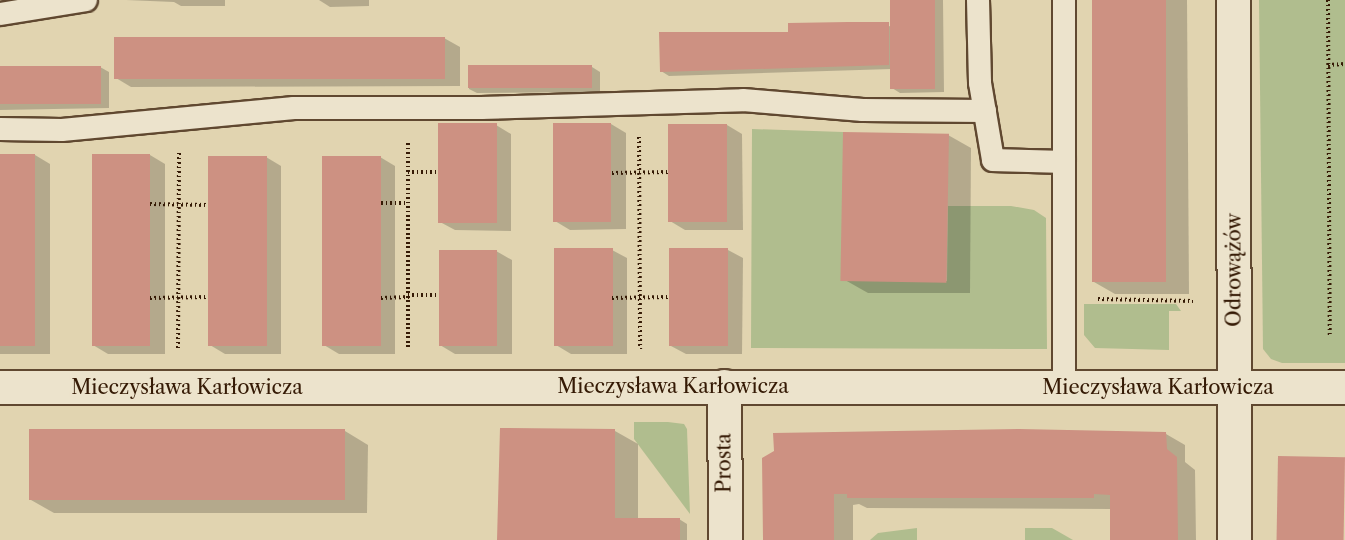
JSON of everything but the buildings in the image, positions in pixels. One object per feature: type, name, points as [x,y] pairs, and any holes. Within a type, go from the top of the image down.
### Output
[{"type":"street","name":"Odrowążów","points":[[1233,0],[1234,540]]},
{"type":"street","name":"Prosta","points":[[724,386],[724,540]]},
{"type":"street","name":"Mieczysława Karłowicza","points":[[0,387],[1345,387]]},
{"type":"lane","points":[[0,14],[86,0]]},
{"type":"lane","points":[[978,0],[980,83],[993,160],[1064,162]]},
{"type":"lane","points":[[1064,0],[1064,387]]},
{"type":"lane","points":[[0,129],[62,130],[179,116],[294,108],[743,100],[863,110],[985,111]]},
{"type":"path","points":[[1328,0],[1330,337]]},
{"type":"path","points":[[1328,64],[1345,64]]},
{"type":"path","points":[[639,102],[640,356]]},
{"type":"path","points":[[408,107],[408,356]]},
{"type":"path","points":[[178,355],[179,116]]},
{"type":"path","points":[[408,172],[438,172]]},
{"type":"path","points":[[612,173],[669,172]]},
{"type":"path","points":[[381,203],[408,203]]},
{"type":"path","points":[[150,204],[208,205]]},
{"type":"path","points":[[381,298],[439,295]]},
{"type":"path","points":[[150,297],[208,297]]},
{"type":"path","points":[[612,298],[669,297]]},
{"type":"path","points":[[1064,299],[1193,300]]},
{"type":"green space","points":[[1259,0],[1345,0],[1345,363],[1282,363],[1271,359],[1263,349]]},
{"type":"green space","points":[[752,129],[843,132],[844,281],[947,281],[948,206],[1011,206],[1034,210],[1046,218],[1047,349],[751,348]]},
{"type":"green space","points":[[1084,304],[1176,304],[1181,311],[1169,311],[1169,350],[1095,348],[1084,335]]},
{"type":"green space","points":[[634,422],[684,424],[687,429],[690,514],[634,439]]},
{"type":"green space","points":[[917,528],[917,540],[870,540],[878,533]]},
{"type":"green space","points":[[1025,528],[1052,528],[1073,540],[1025,540]]}]
